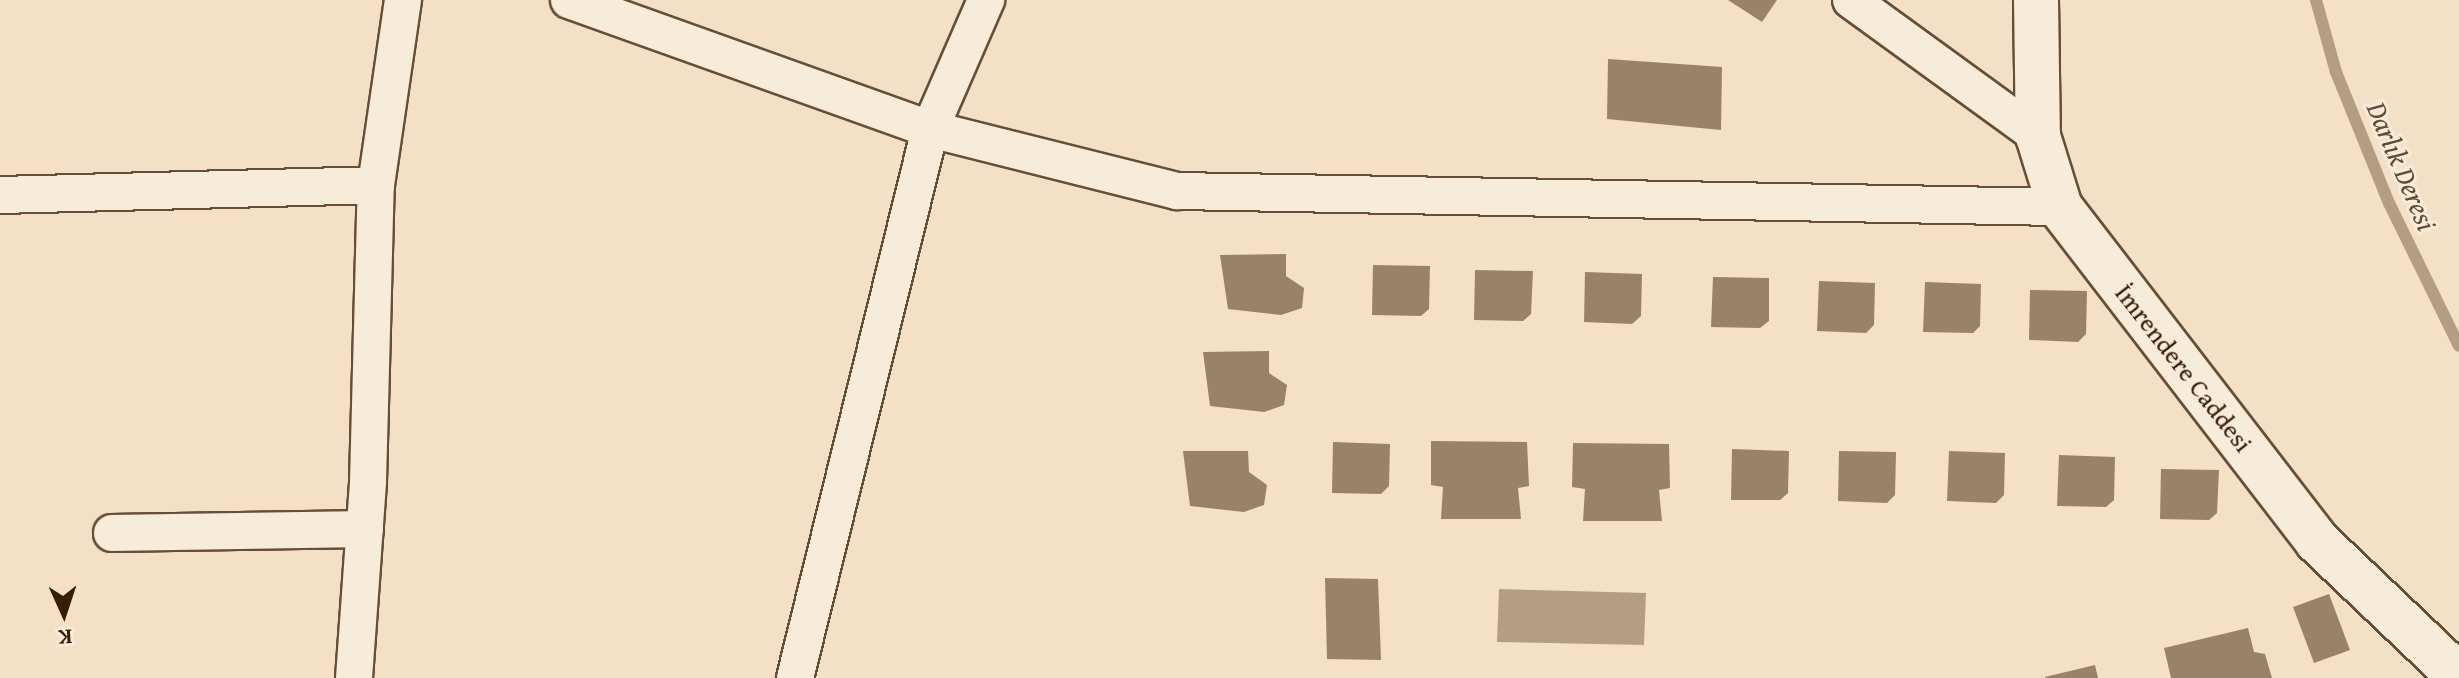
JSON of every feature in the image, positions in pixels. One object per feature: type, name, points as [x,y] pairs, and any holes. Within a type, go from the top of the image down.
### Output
[{"type":"street","points":[[354,678],[365,529],[376,185],[403,0]]},
{"type":"street","points":[[569,0],[930,129],[1177,191],[2060,207]]},
{"type":"street","points":[[795,678],[930,129],[986,0]]},
{"type":"street","points":[[1851,0],[2038,136]]},
{"type":"street","name":"İmrendere Caddesi","points":[[2036,0],[2038,136],[2060,207],[2317,541],[2459,676]]},
{"type":"street","points":[[0,195],[376,185]]},
{"type":"street","points":[[112,533],[365,529]]},
{"type":"shaded area","points":[[1499,589],[1646,593],[1644,645],[1497,642]]},
{"type":"building","points":[[1728,0],[1777,0],[1762,22]]},
{"type":"building","points":[[1608,59],[1722,67],[1721,130],[1607,119]]},
{"type":"building","points":[[1286,254],[1286,276],[1304,288],[1302,308],[1281,315],[1228,309],[1220,255]]},
{"type":"building","points":[[1373,265],[1430,266],[1429,309],[1421,316],[1372,315]]},
{"type":"building","points":[[1475,270],[1533,271],[1531,314],[1523,321],[1474,320]]},
{"type":"building","points":[[1585,272],[1642,274],[1641,316],[1632,324],[1584,322]]},
{"type":"building","points":[[1713,277],[1769,278],[1769,321],[1760,328],[1711,327]]},
{"type":"building","points":[[1819,281],[1875,283],[1874,325],[1866,333],[1817,331]]},
{"type":"building","points":[[1925,282],[1981,284],[1980,326],[1973,333],[1923,332]]},
{"type":"building","points":[[2030,290],[2087,291],[2086,334],[2078,342],[2029,340]]},
{"type":"building","points":[[1269,351],[1269,373],[1287,385],[1284,405],[1264,412],[1210,406],[1203,352]]},
{"type":"building","points":[[1431,441],[1527,442],[1529,486],[1518,488],[1521,519],[1441,519],[1443,487],[1431,485]]},
{"type":"building","points":[[1333,442],[1390,444],[1389,486],[1381,494],[1332,493]]},
{"type":"building","points":[[1573,443],[1669,444],[1670,488],[1659,490],[1662,521],[1583,521],[1585,489],[1572,487]]},
{"type":"building","points":[[1732,449],[1789,451],[1788,493],[1780,500],[1731,500]]},
{"type":"building","points":[[1183,451],[1248,451],[1249,472],[1267,485],[1264,505],[1244,512],[1190,506]]},
{"type":"building","points":[[1839,451],[1896,452],[1895,495],[1887,503],[1838,501]]},
{"type":"building","points":[[1949,451],[2005,453],[2004,495],[1996,503],[1947,501]]},
{"type":"building","points":[[2059,455],[2115,457],[2114,500],[2106,507],[2057,506]]},
{"type":"building","points":[[2161,469],[2219,470],[2217,513],[2209,520],[2160,519]]},
{"type":"building","points":[[1325,578],[1378,579],[1381,660],[1327,659]]},
{"type":"building","points":[[2329,594],[2350,650],[2314,663],[2293,607]]},
{"type":"building","points":[[2248,628],[2254,652],[2265,654],[2272,678],[2171,678],[2164,648]]},
{"type":"building","points":[[2095,665],[2098,678],[2045,678],[2045,677]]},
{"type":"waterway","name":"Darlık Deresi","points":[[2316,0],[2336,72],[2389,203],[2459,346]]}]
